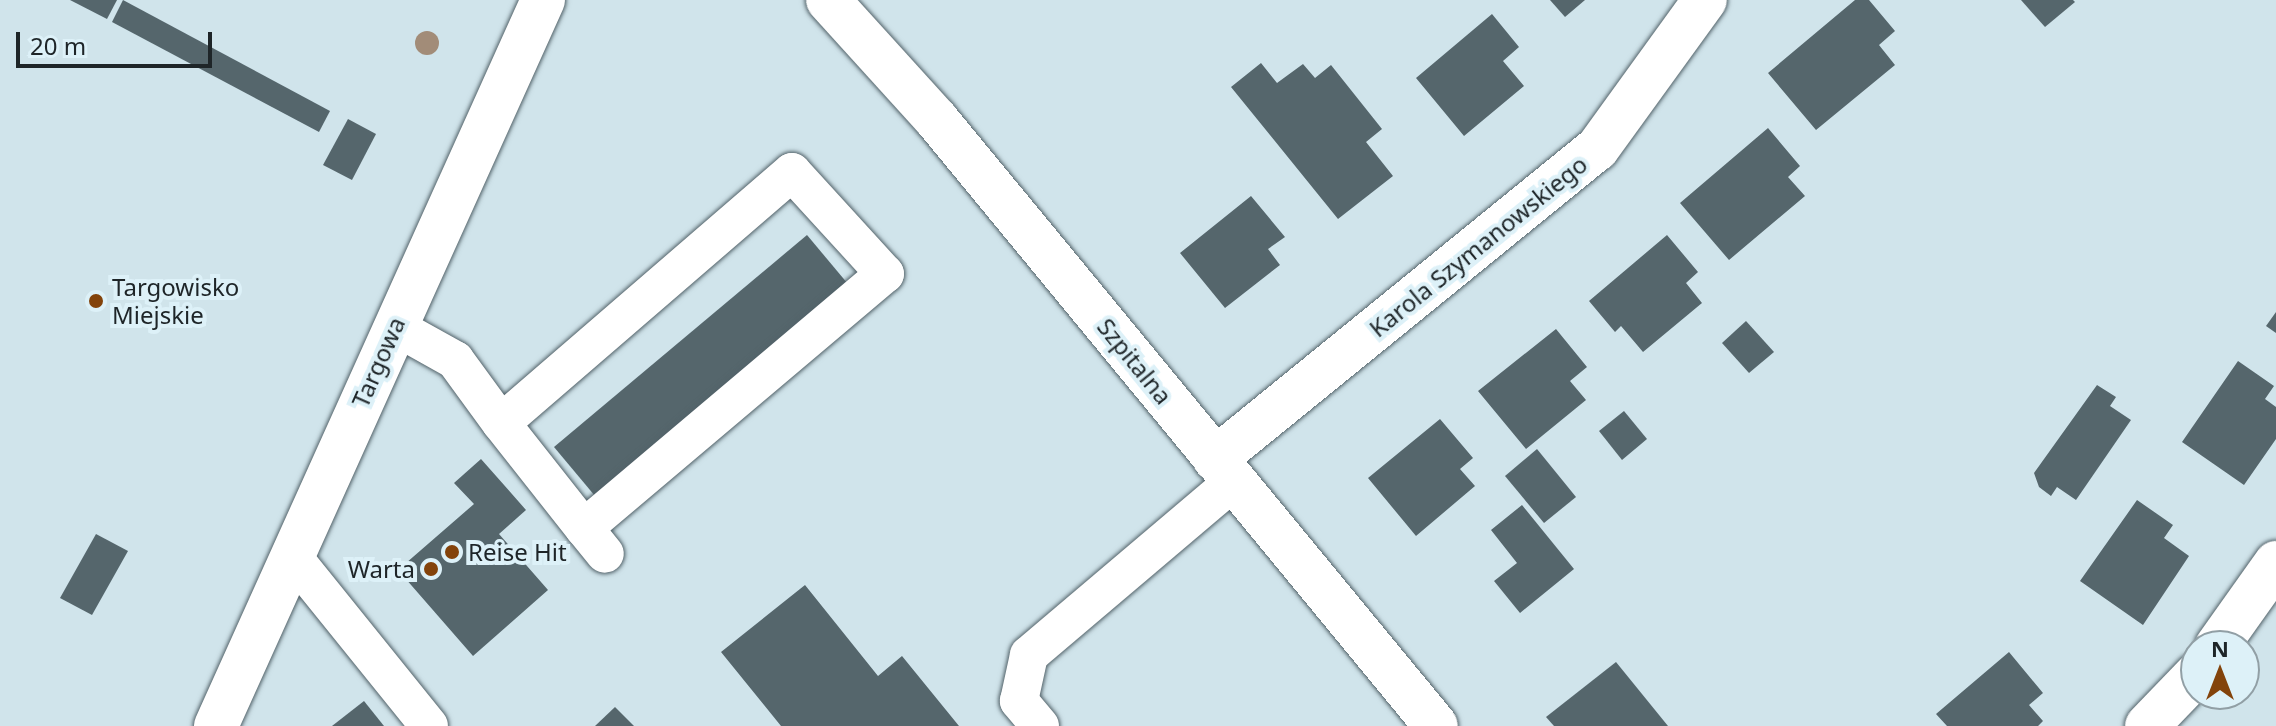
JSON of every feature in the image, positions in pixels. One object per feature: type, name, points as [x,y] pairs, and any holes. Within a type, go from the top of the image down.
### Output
[{"type":"street","name":"Targowa","points":[[216,726],[543,0]]},
{"type":"street","name":"Szpitalna","points":[[828,0],[936,119],[1436,726]]},
{"type":"street","name":"Karola Szymanowskiego","points":[[1224,470],[1597,149],[1705,0]]},
{"type":"street","points":[[2228,630],[2276,563]]},
{"type":"street","points":[[2147,726],[2180,692]]},
{"type":"lane","points":[[394,326],[455,360],[501,423],[595,541],[885,274],[792,172],[501,423]]},
{"type":"lane","points":[[1040,726],[1019,701],[1029,655],[1224,470]]},
{"type":"lane","points":[[292,556],[429,726]]},
{"type":"building","points":[[70,0],[117,0],[107,19]]},
{"type":"building","points":[[123,0],[330,111],[319,132],[112,22]]},
{"type":"building","points":[[1550,0],[1585,0],[1565,17]]},
{"type":"building","points":[[1855,0],[1869,0],[1895,31],[1879,45],[1895,65],[1816,130],[1768,73]]},
{"type":"building","points":[[2021,0],[2073,0],[2075,2],[2045,27]]},
{"type":"building","points":[[1492,14],[1519,47],[1503,61],[1524,86],[1464,136],[1416,78]]},
{"type":"building","points":[[1261,63],[1277,83],[1303,64],[1315,78],[1331,65],[1382,129],[1366,142],[1393,176],[1338,219],[1231,87]]},
{"type":"building","points":[[348,119],[376,134],[352,180],[323,165]]},
{"type":"building","points":[[1768,128],[1800,166],[1788,177],[1805,196],[1729,260],[1680,203]]},
{"type":"building","points":[[1251,196],[1285,237],[1268,249],[1280,265],[1225,308],[1180,253]]},
{"type":"building","points":[[807,235],[848,284],[595,496],[554,447]]},
{"type":"building","points":[[1667,235],[1698,272],[1686,283],[1702,303],[1643,352],[1621,326],[1615,332],[1589,301]]},
{"type":"building","points":[[2276,312],[2276,333],[2266,326]]},
{"type":"building","points":[[1746,321],[1774,352],[1749,373],[1722,343]]},
{"type":"building","points":[[1556,329],[1587,367],[1570,381],[1586,400],[1526,449],[1478,391]]},
{"type":"building","points":[[2238,361],[2274,386],[2265,399],[2276,407],[2276,439],[2244,485],[2182,442]]},
{"type":"building","points":[[2097,385],[2116,397],[2110,406],[2131,420],[2076,500],[2057,487],[2051,496],[2039,487],[2034,473]]},
{"type":"building","points":[[1624,411],[1647,439],[1622,460],[1599,431]]},
{"type":"building","points":[[1440,419],[1473,458],[1460,469],[1475,486],[1416,536],[1368,478]]},
{"type":"building","points":[[1537,449],[1576,497],[1544,523],[1505,476]]},
{"type":"building","points":[[481,459],[526,510],[499,534],[548,590],[473,656],[398,570],[474,504],[454,483]]},
{"type":"building","points":[[2137,500],[2173,525],[2164,538],[2189,556],[2143,625],[2080,581]]},
{"type":"building","points":[[1522,505],[1574,569],[1520,613],[1494,581],[1517,563],[1491,530]]},
{"type":"building","points":[[96,534],[128,551],[92,615],[60,598]]},
{"type":"building","points":[[805,585],[878,676],[902,656],[959,726],[781,726],[721,652]]},
{"type":"building","points":[[2009,652],[2043,693],[2029,705],[2043,721],[2038,726],[1947,726],[1936,714]]},
{"type":"building","points":[[1616,662],[1668,726],[1554,726],[1546,717]]},
{"type":"building","points":[[364,701],[384,726],[332,726]]},
{"type":"building","points":[[615,707],[634,726],[595,726]]},
{"type":"place","name":"Targowisko Miejskie","points":[[96,301]]},
{"type":"place","name":"Reise Hit","points":[[452,552]]},
{"type":"place","name":"Warta","points":[[431,569]]}]
